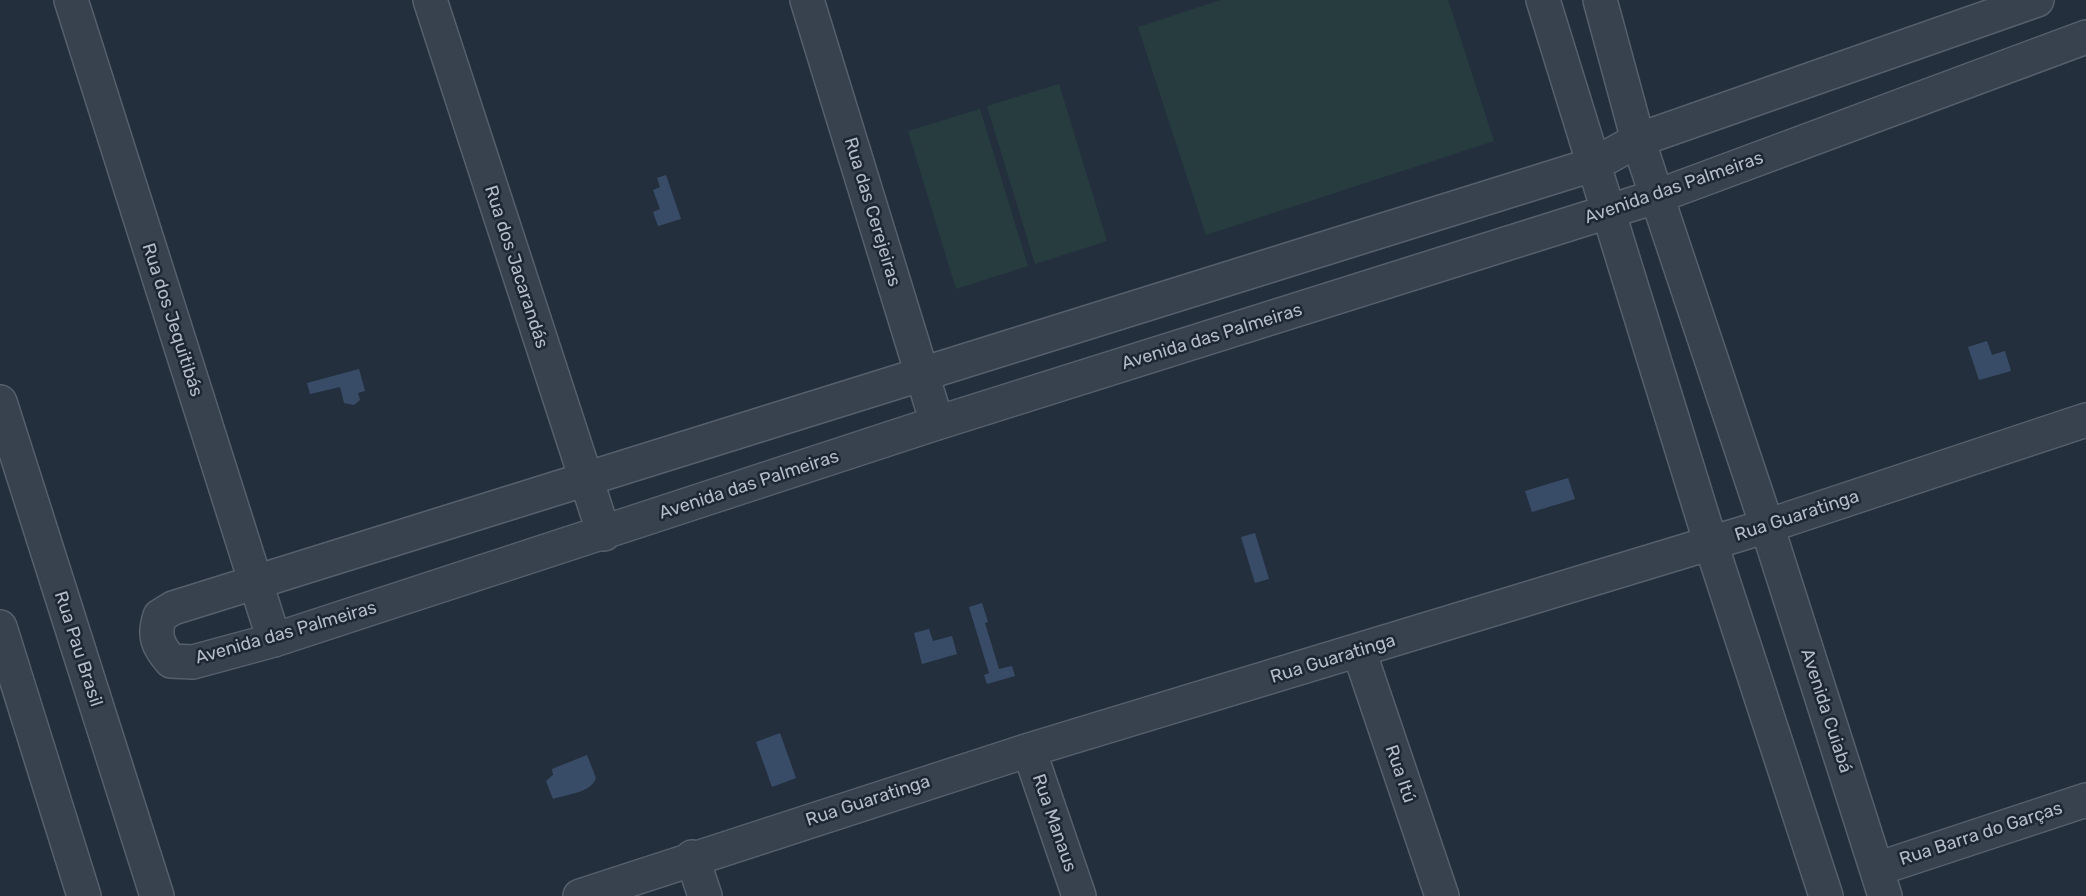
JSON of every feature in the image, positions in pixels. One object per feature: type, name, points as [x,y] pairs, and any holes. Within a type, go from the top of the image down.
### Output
[{"type":"street","name":"Rua dos Jequitibás","points":[[71,0],[274,640]]},
{"type":"street","name":"Rua dos Jacarandás","points":[[430,0],[604,534]]},
{"type":"street","name":"Rua das Cerejeiras","points":[[807,0],[937,423]]},
{"type":"street","points":[[1543,0],[1711,544],[1826,896]]},
{"type":"street","name":"Avenida Cuiabá","points":[[1600,0],[1638,140],[1767,526],[1881,882]]},
{"type":"street","name":"Avenida das Palmeiras","points":[[2037,0],[1638,140],[1595,164],[173,608],[160,616],[155,632],[160,649],[171,661],[193,662],[274,640],[604,534],[937,423],[1658,196],[2086,37]]},
{"type":"street","name":"Rua Pau Brasil","points":[[0,402],[157,896]]},
{"type":"street","name":"Rua Guaratinga","points":[[579,896],[692,857],[1029,750],[1711,544],[2086,420]]},
{"type":"street","points":[[0,627],[84,896]]},
{"type":"street","name":"Rua Itú","points":[[1359,651],[1442,896]]},
{"type":"street","name":"Rua Manaus","points":[[1029,750],[1079,896]]},
{"type":"street","name":"Rua Barra do Garças","points":[[1881,882],[2086,800]]},
{"type":"street","points":[[692,857],[705,896]]},
{"type":"green space","points":[[1221,0],[1448,0],[1494,141],[1206,235],[1138,27]]},
{"type":"green space","points":[[1059,84],[1107,241],[1035,264],[987,106]]},
{"type":"green space","points":[[980,109],[1028,266],[956,289],[908,131]]},
{"type":"water","points":[[666,175],[681,219],[658,226],[653,212],[660,209],[653,190],[660,187],[657,178]]},
{"type":"water","points":[[1987,341],[1992,355],[2005,351],[2011,371],[1979,380],[1968,347]]},
{"type":"water","points":[[359,369],[365,391],[358,393],[360,400],[354,405],[344,403],[340,387],[310,394],[307,383]]},
{"type":"water","points":[[1568,478],[1575,499],[1532,512],[1525,491]]},
{"type":"water","points":[[1255,533],[1269,579],[1255,583],[1241,537]]},
{"type":"water","points":[[982,603],[988,622],[985,623],[999,669],[1012,666],[1015,676],[987,684],[984,675],[989,673],[969,607]]},
{"type":"water","points":[[929,629],[933,641],[952,636],[957,654],[922,664],[914,633]]},
{"type":"water","points":[[780,733],[796,778],[772,787],[756,742]]},
{"type":"water","points":[[587,755],[596,778],[593,783],[584,790],[553,799],[546,781],[553,775],[552,769]]}]
